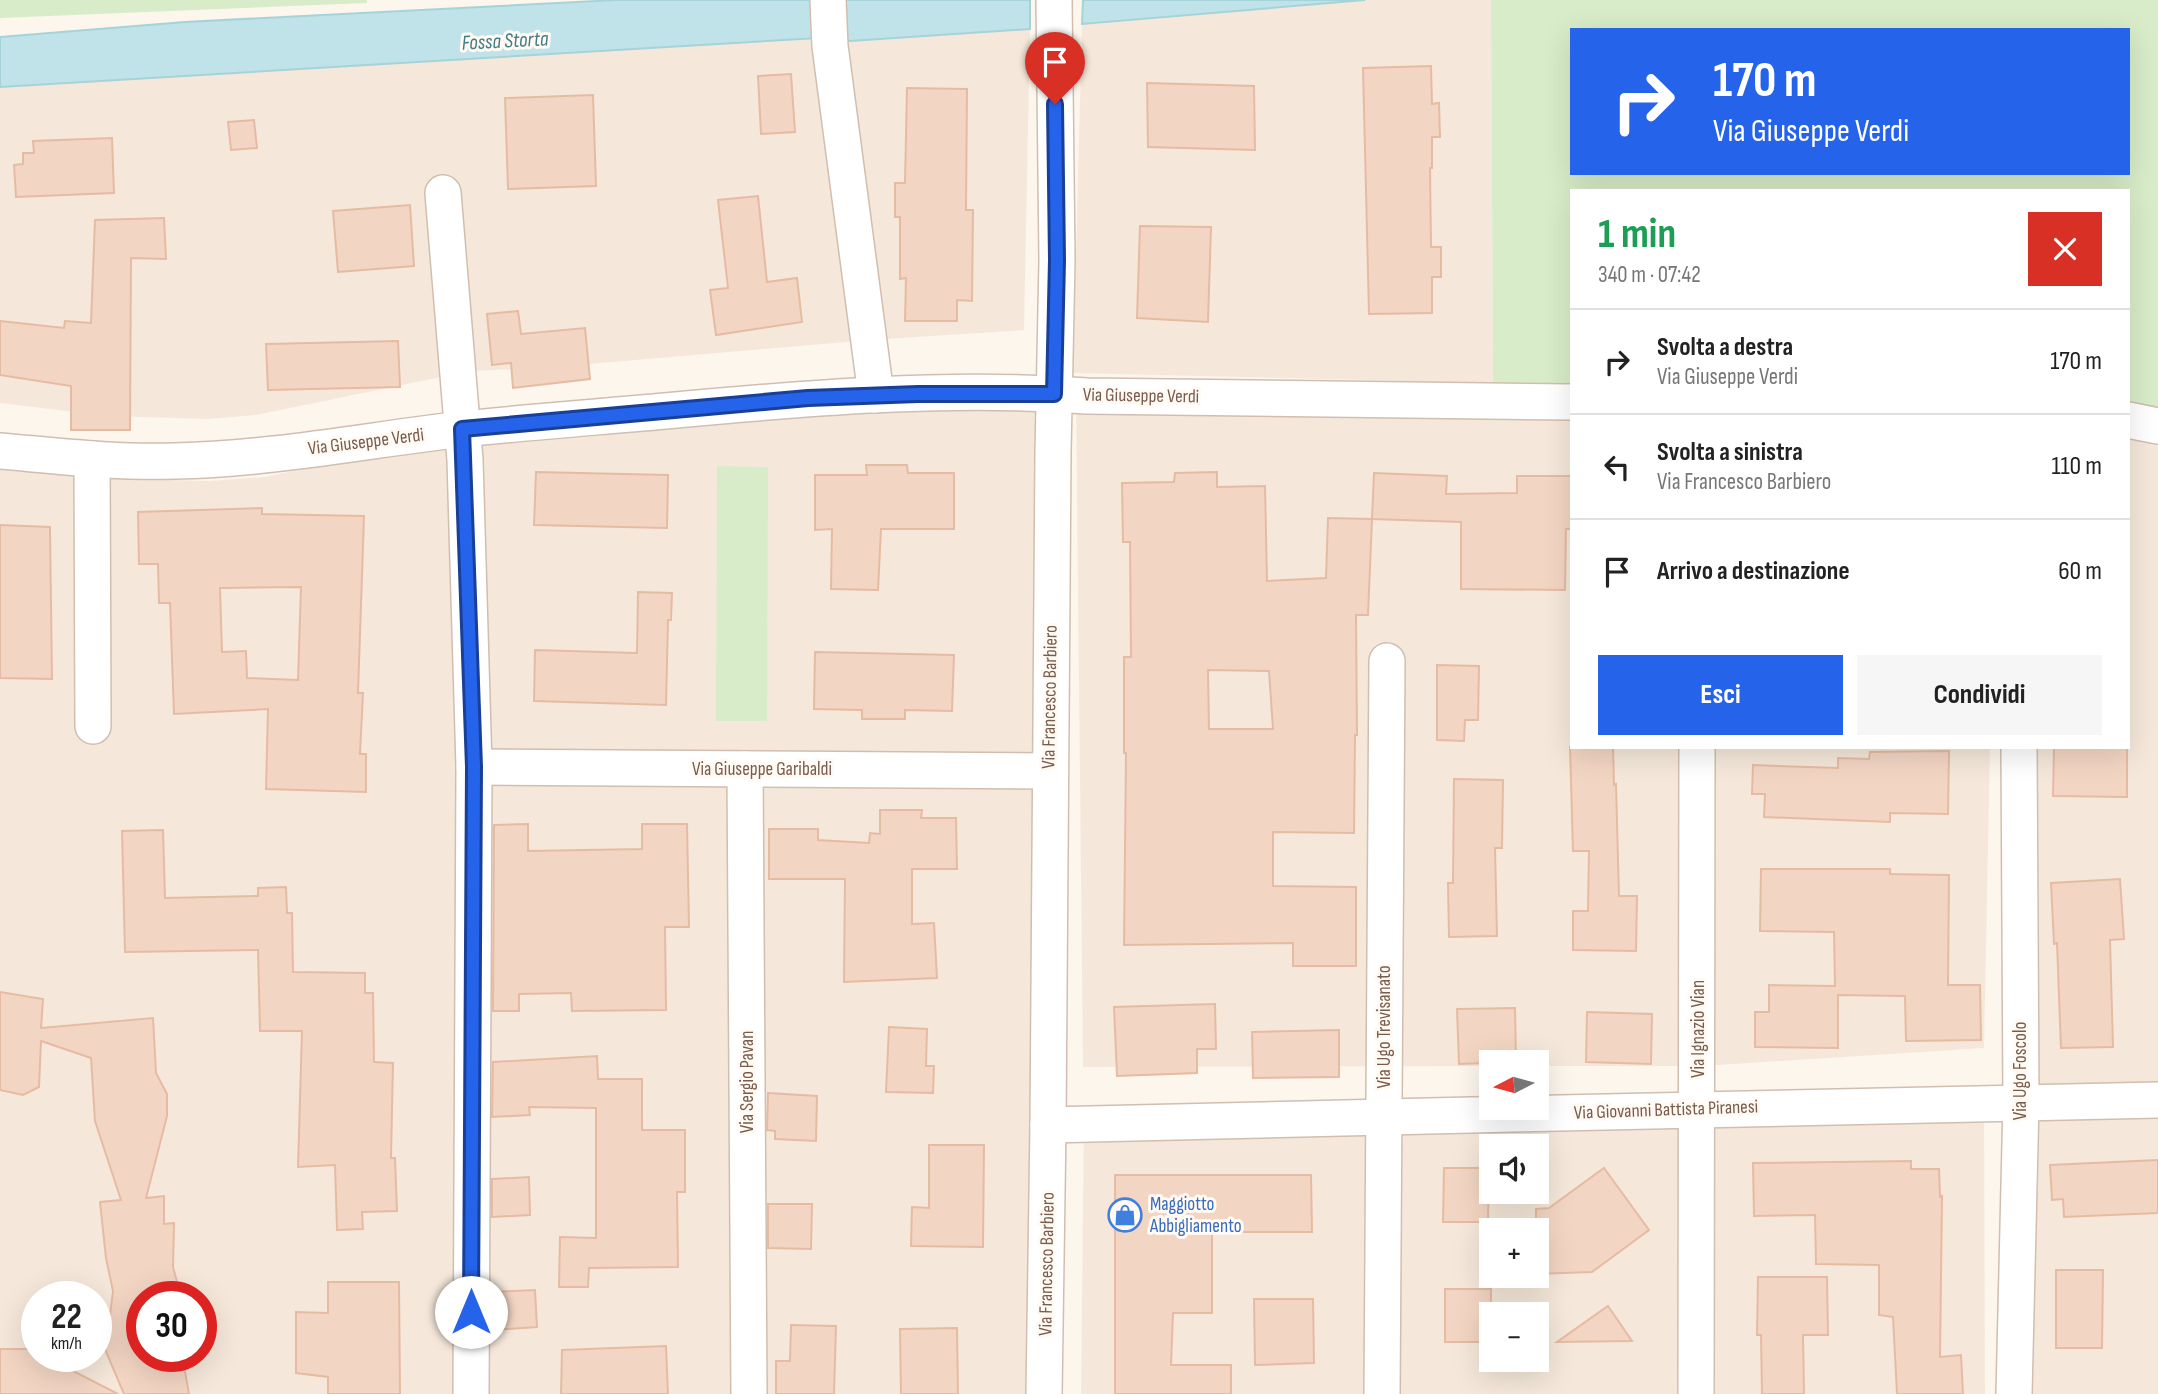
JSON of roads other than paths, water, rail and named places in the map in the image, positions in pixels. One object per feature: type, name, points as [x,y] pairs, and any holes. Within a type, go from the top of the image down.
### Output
[{"type":"street","points":[[828,0],[830,46],[876,395]]},
{"type":"street","name":"Via Francesco Barbiero","points":[[1044,1394],[1049,771],[1057,260],[1054,0]]},
{"type":"street","points":[[443,193],[462,429],[474,767],[471,1394]]},
{"type":"street","name":"Via Giuseppe Verdi","points":[[0,451],[92,459],[176,461],[352,445],[462,429],[789,399],[876,395],[1054,394],[1570,402]]},
{"type":"street","points":[[2130,420],[2158,426]]},
{"type":"street","points":[[92,459],[93,726]]},
{"type":"street","name":"Via Ugo Trevisanato","points":[[1382,1394],[1387,661]]},
{"type":"street","name":"Via Ignazio Vian","points":[[1696,1394],[1697,749]]},
{"type":"street","name":"Via Ugo Foscolo","points":[[2014,1394],[2021,1102],[2019,749]]},
{"type":"street","name":"Via Giuseppe Garibaldi","points":[[474,767],[1049,771]]},
{"type":"street","name":"Via Sergio Pavan","points":[[745,769],[749,1394]]},
{"type":"street","name":"Via Giovanni Battista Piranesi","points":[[1048,1125],[1698,1108],[2158,1100]]},
{"type":"water","name":"Fossa Storta","points":[[616,0],[1030,0],[1030,29],[850,41],[818,38],[0,87],[0,37],[185,22]]},
{"type":"water","points":[[1083,0],[1365,0],[1082,24]]},
{"type":"place","name":"Maggiotto Abbigliamento","points":[[1125,1215]]}]
